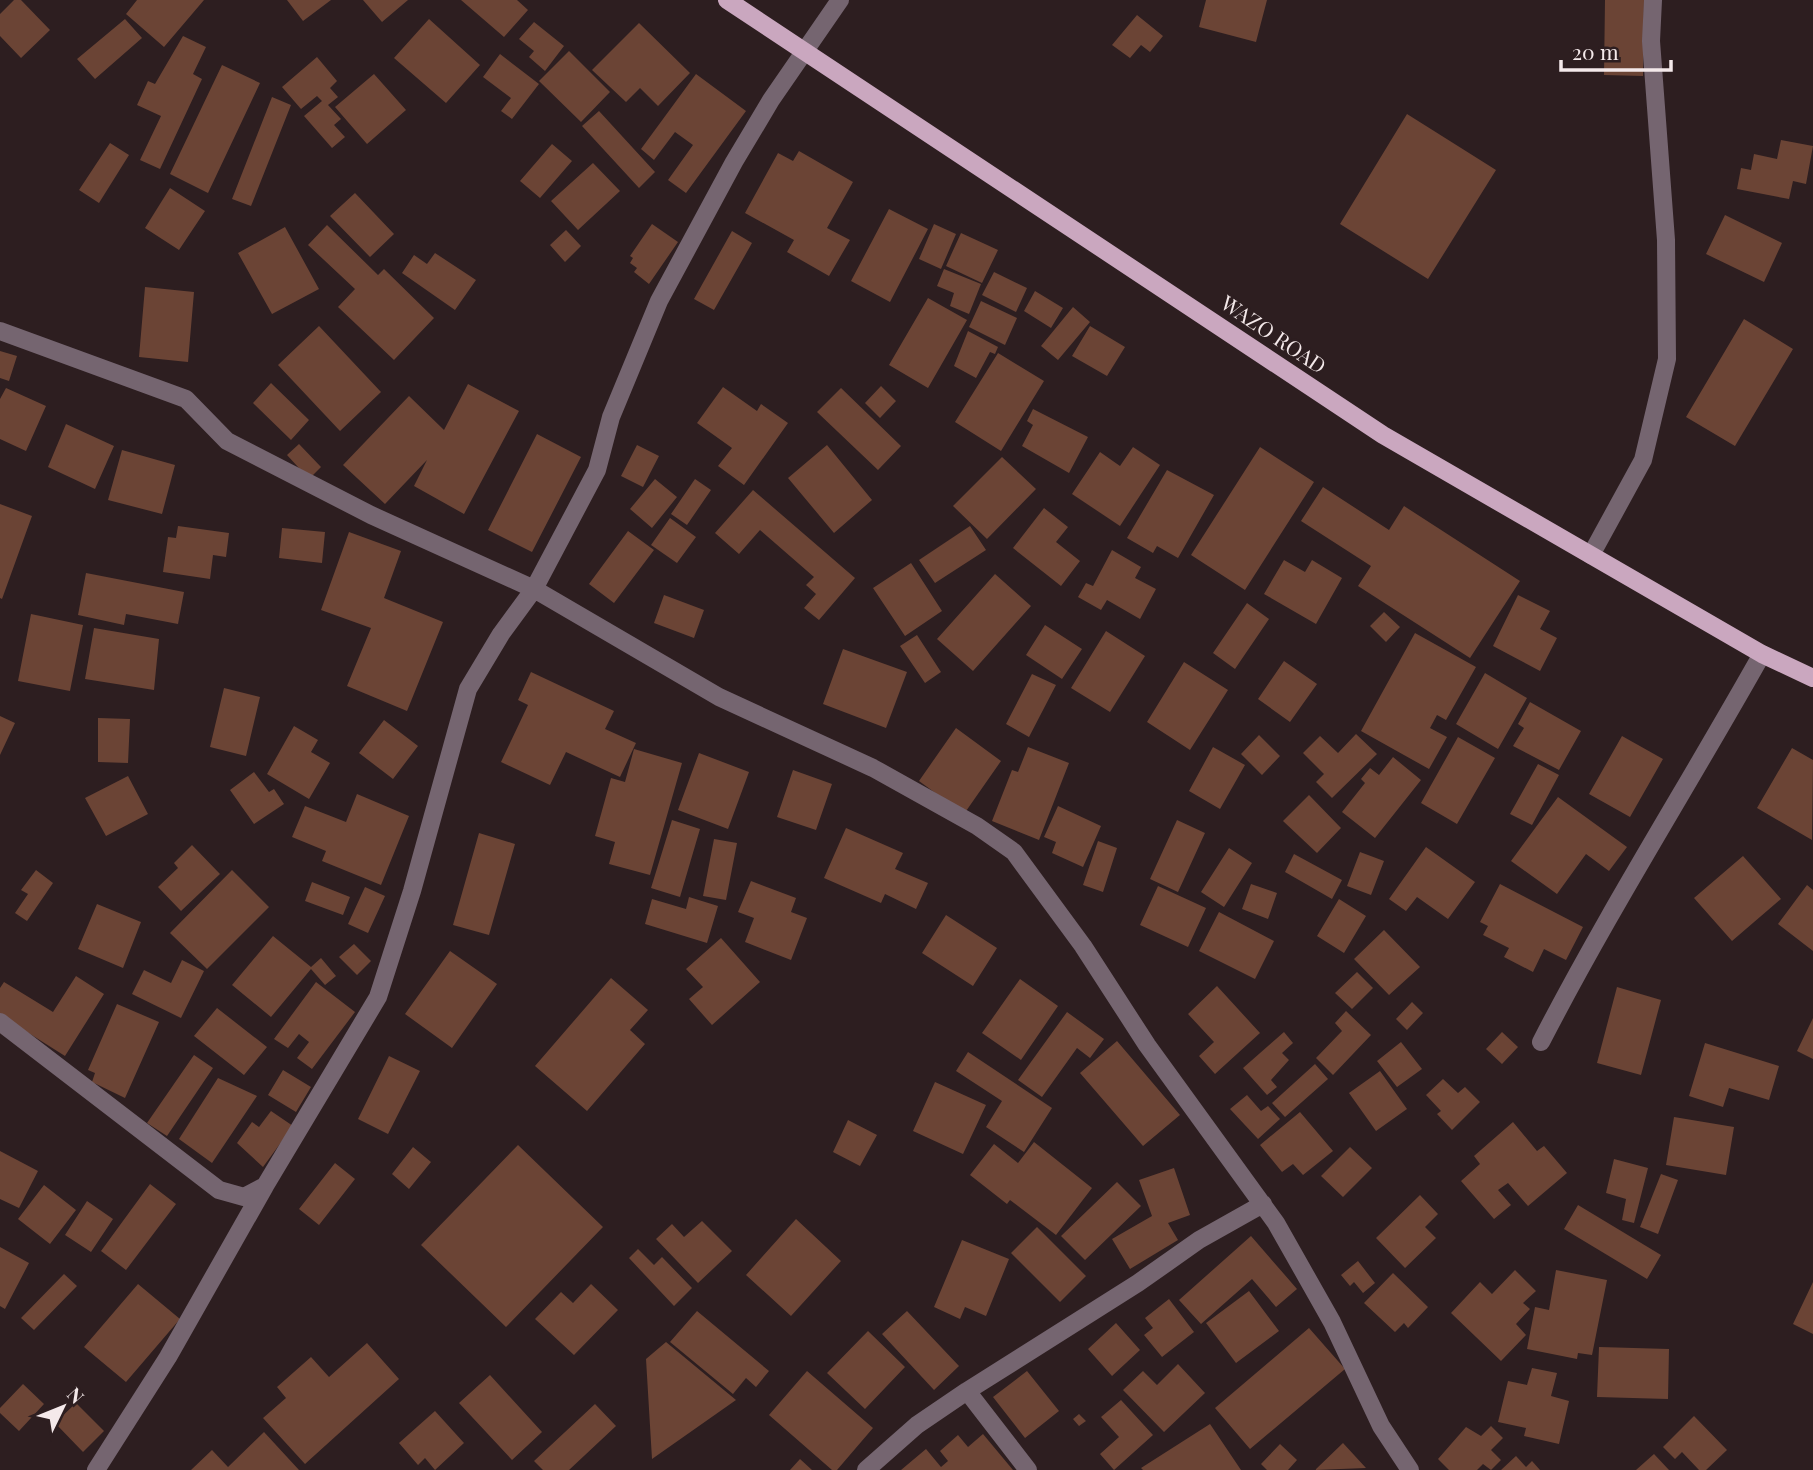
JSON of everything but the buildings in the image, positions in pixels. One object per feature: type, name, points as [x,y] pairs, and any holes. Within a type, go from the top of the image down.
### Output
[{"type":"main road","name":"WAZO ROAD","points":[[727,0],[1382,435],[1762,654],[1813,678]]},
{"type":"street","points":[[96,1470],[168,1357],[265,1186],[378,997],[412,891],[468,689],[500,634],[534,589],[597,470],[611,416],[659,301],[734,162],[771,100],[806,53],[840,0]]},
{"type":"street","points":[[1591,555],[1643,460],[1667,359],[1666,240],[1651,41],[1653,0]]},
{"type":"street","points":[[0,331],[186,399],[228,441],[371,515],[534,589],[719,697],[873,768],[977,826],[1014,852],[1083,946],[1147,1045],[1263,1204],[1332,1322],[1381,1426],[1410,1470]]},
{"type":"street","points":[[1541,1042],[1592,944],[1684,794],[1762,654]]},
{"type":"street","points":[[0,1022],[219,1190],[244,1197],[265,1186]]},
{"type":"street","points":[[866,1470],[917,1425],[967,1391],[1138,1283],[1199,1240],[1263,1204]]},
{"type":"street","points":[[967,1391],[1028,1470]]}]
